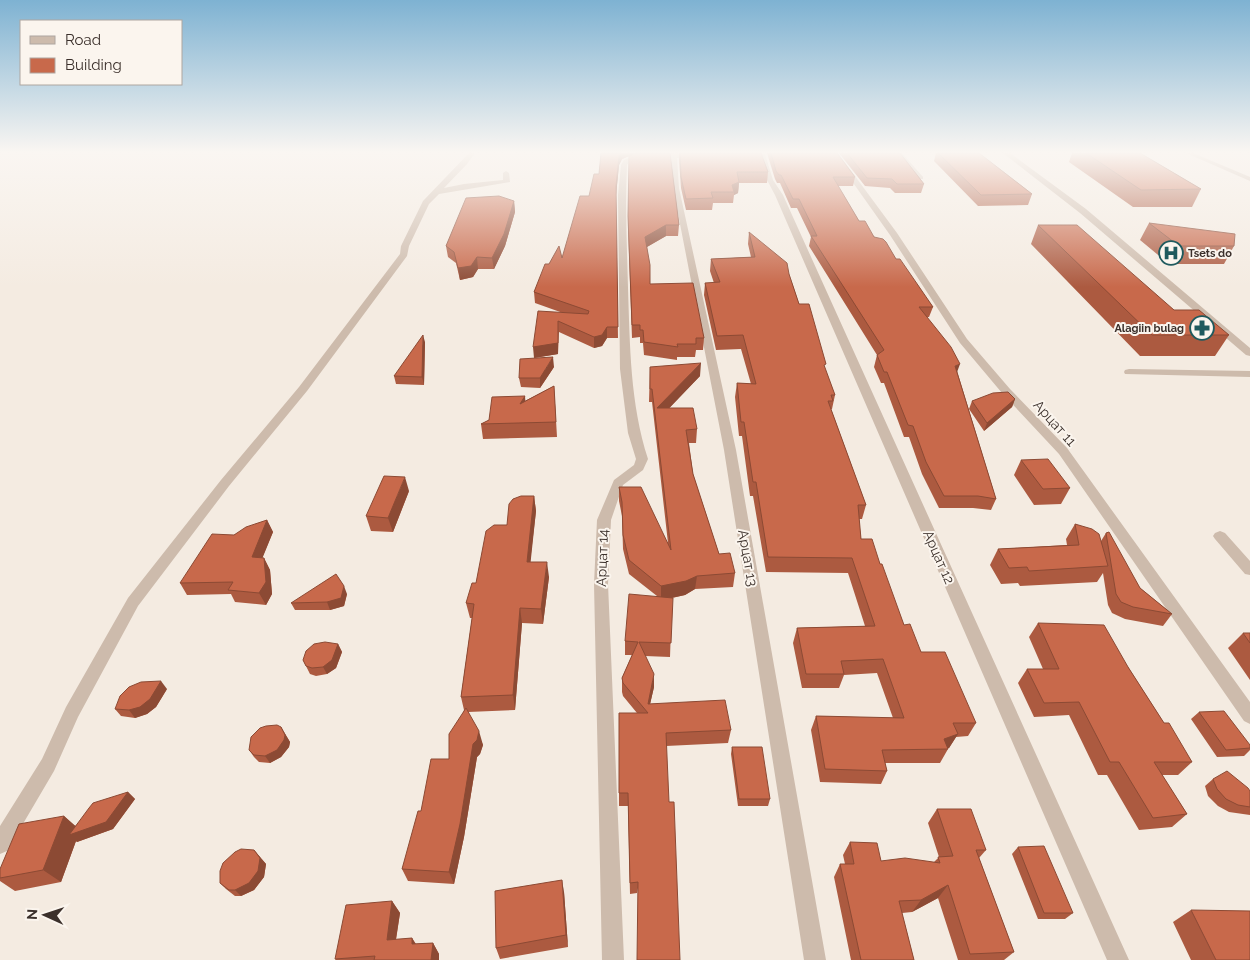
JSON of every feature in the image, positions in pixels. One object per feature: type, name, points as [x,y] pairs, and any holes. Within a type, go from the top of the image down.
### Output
[{"type":"street","points":[[0,844],[48,765],[72,712],[133,602],[225,483],[303,389],[404,254],[420,214],[433,198]]},
{"type":"street","name":"Арцат 14","points":[[613,960],[601,584],[604,520],[618,483],[640,467],[642,459],[634,433],[625,369],[623,198]]},
{"type":"street","name":"Арцат 13","points":[[678,198],[730,450],[815,960]]},
{"type":"street","name":"Арцат 12","points":[[781,198],[1118,960]]},
{"type":"street","name":"Арцат 11","points":[[867,198],[894,235],[963,341],[1062,452],[1250,716]]},
{"type":"street","points":[[1064,198],[1250,353]]},
{"type":"street","points":[[1129,372],[1250,374]]},
{"type":"street","points":[[1220,536],[1250,570]]},
{"type":"building","points":[[466,198],[504,198],[514,201],[504,234],[492,258],[477,257],[471,266],[458,268],[454,252],[446,246]]},
{"type":"building","points":[[579,198],[616,198],[618,327],[607,327],[602,335],[594,337],[558,321],[558,343],[533,347],[538,311],[588,314],[589,311],[534,292],[545,264],[549,264],[559,246],[562,258]]},
{"type":"building","points":[[628,198],[676,198],[679,225],[666,225],[645,237],[650,265],[650,284],[693,283],[704,338],[696,338],[696,344],[677,344],[678,347],[644,342],[643,330],[640,330],[640,325],[632,325]]},
{"type":"building","points":[[686,198],[713,198],[686,199]]},
{"type":"building","points":[[845,198],[859,221],[865,221],[874,237],[883,239],[896,259],[900,259],[933,307],[919,307],[951,347],[960,364],[955,366],[996,499],[978,496],[944,496],[926,462],[913,426],[908,425],[887,372],[884,372],[877,355],[884,350],[811,236],[817,236],[799,199],[793,199]]},
{"type":"building","points":[[1149,223],[1235,234],[1234,246],[1179,246]]},
{"type":"building","points":[[1038,225],[1077,225],[1174,310],[1199,310],[1229,335],[1152,335]]},
{"type":"building","points":[[749,232],[787,263],[799,304],[809,304],[826,364],[824,365],[835,395],[831,395],[833,401],[828,401],[866,505],[858,505],[861,539],[872,539],[904,625],[910,624],[921,652],[945,652],[976,723],[953,723],[958,734],[944,739],[948,749],[882,750],[887,771],[825,769],[816,716],[904,718],[883,659],[841,661],[844,674],[806,674],[797,628],[875,626],[852,558],[768,557],[756,482],[753,482],[744,422],[741,422],[737,383],[756,384],[743,335],[717,336],[705,283],[720,282],[711,259],[755,257]]},
{"type":"building","points":[[423,335],[422,377],[394,376]]},
{"type":"building","points":[[553,357],[540,378],[519,378],[520,359]]},
{"type":"building","points":[[701,363],[657,408],[693,408],[697,429],[686,430],[693,474],[719,554],[730,553],[735,573],[697,576],[686,581],[661,586],[629,560],[623,535],[622,502],[619,487],[641,487],[671,550],[652,389],[650,389],[650,367]]},
{"type":"building","points":[[554,386],[556,422],[481,424],[489,420],[492,397],[525,396],[520,404]]},
{"type":"building","points":[[1008,392],[1015,399],[987,423],[972,401],[993,393]]},
{"type":"building","points":[[1048,459],[1070,488],[1043,489],[1021,460]]},
{"type":"building","points":[[384,476],[405,477],[388,518],[366,516]]},
{"type":"building","points":[[521,496],[534,496],[527,562],[547,562],[541,609],[520,608],[513,695],[461,697],[474,604],[466,603],[472,583],[476,583],[486,531],[494,525],[507,525],[509,504],[513,499]]},
{"type":"building","points":[[267,520],[252,557],[264,558],[266,582],[259,593],[228,590],[233,582],[180,583],[212,534],[234,535],[246,527]]},
{"type":"building","points":[[1075,524],[1092,529],[1099,534],[1108,566],[1029,571],[1027,567],[1009,568],[998,549],[1079,545]]},
{"type":"building","points":[[1109,532],[1140,588],[1172,614],[1133,607],[1121,602],[1116,594],[1106,533]]},
{"type":"building","points":[[336,574],[344,586],[341,598],[327,602],[291,603]]},
{"type":"building","points":[[629,594],[673,598],[671,643],[639,642],[654,674],[648,704],[725,700],[731,730],[666,733],[669,802],[674,802],[680,960],[637,960],[638,882],[630,883],[628,793],[619,793],[619,713],[648,713],[623,683],[622,678],[638,642],[625,641]]},
{"type":"building","points":[[1038,623],[1104,625],[1128,667],[1164,723],[1169,723],[1192,762],[1154,762],[1187,814],[1153,818],[1119,762],[1110,762],[1079,702],[1044,703],[1027,669],[1059,669]]},
{"type":"building","points":[[1243,633],[1250,633],[1250,643]]},
{"type":"building","points":[[325,642],[338,644],[332,660],[323,667],[312,668],[306,666],[303,660],[306,651],[314,644]]},
{"type":"building","points":[[161,681],[150,699],[140,707],[129,710],[115,709],[120,696],[129,687],[141,682]]},
{"type":"building","points":[[466,708],[479,731],[477,740],[473,744],[460,824],[449,872],[402,869],[418,811],[421,811],[431,759],[449,759],[449,734]]},
{"type":"building","points":[[1224,711],[1250,745],[1250,748],[1226,750],[1199,712]]},
{"type":"building","points":[[277,725],[281,727],[285,735],[277,750],[265,756],[254,755],[249,750],[251,737],[260,728]]},
{"type":"building","points":[[732,747],[762,747],[770,799],[739,799]]},
{"type":"building","points":[[1227,771],[1250,791],[1250,807],[1238,805],[1226,799],[1217,789],[1213,779]]},
{"type":"building","points":[[128,792],[106,822],[69,835],[93,803]]},
{"type":"building","points":[[937,809],[971,809],[986,850],[976,850],[1014,952],[970,954],[948,885],[921,900],[899,901],[914,960],[861,960],[840,864],[854,864],[850,842],[877,843],[881,861],[905,858],[940,863],[938,857],[953,856]]},
{"type":"building","points":[[64,816],[43,870],[0,878],[0,869],[19,824]]},
{"type":"building","points":[[1044,846],[1073,913],[1044,913],[1018,847]]},
{"type":"building","points":[[241,849],[254,850],[260,858],[258,871],[249,883],[235,890],[229,890],[220,883],[220,871],[223,863]]},
{"type":"building","points":[[562,880],[566,935],[496,948],[495,891]]},
{"type":"building","points":[[392,901],[387,940],[412,938],[412,944],[433,943],[431,960],[374,960],[375,956],[335,959],[346,905]]},
{"type":"building","points":[[1191,910],[1250,911],[1250,960],[1216,960]]},
{"type":"place","name":"Tsets do","points":[[1171,253]]},
{"type":"place","name":"Alagiin bulag","points":[[1202,328]]}]
